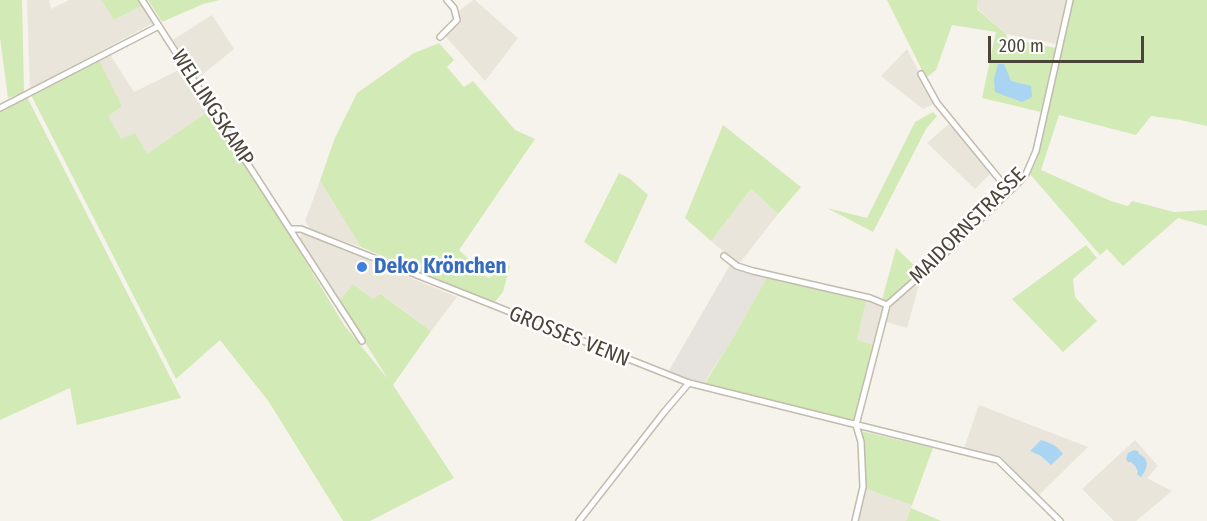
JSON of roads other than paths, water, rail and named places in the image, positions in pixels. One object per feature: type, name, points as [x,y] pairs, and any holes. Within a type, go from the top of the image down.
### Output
[{"type":"street","name":"WELLINGSKAMP","points":[[142,0],[362,341]]},
{"type":"street","points":[[440,37],[457,20],[454,8],[447,0]]},
{"type":"street","name":"MAIDORNSTRASSE","points":[[887,305],[938,260],[1026,174],[1036,151],[1070,0]]},
{"type":"street","points":[[0,108],[159,26]]},
{"type":"street","points":[[921,74],[937,104],[1009,191]]},
{"type":"street","name":"GROSSES VENN","points":[[290,229],[301,230],[689,384],[998,460],[1060,521]]},
{"type":"street","points":[[724,255],[737,266],[753,271],[870,298],[887,305],[856,425],[861,442],[863,488],[855,521]]},
{"type":"street","points":[[579,521],[665,411],[689,384]]},
{"type":"water","points":[[998,64],[1004,64],[1011,81],[1031,86],[1032,97],[1022,102],[995,92],[994,79]]},
{"type":"water","points":[[1041,440],[1056,446],[1063,454],[1051,465],[1041,456],[1030,451]]},
{"type":"water","points":[[1138,451],[1146,461],[1141,477],[1137,474],[1135,466],[1126,459],[1128,453]]},
{"type":"place","name":"Deko Krönchen","points":[[362,267]]}]
